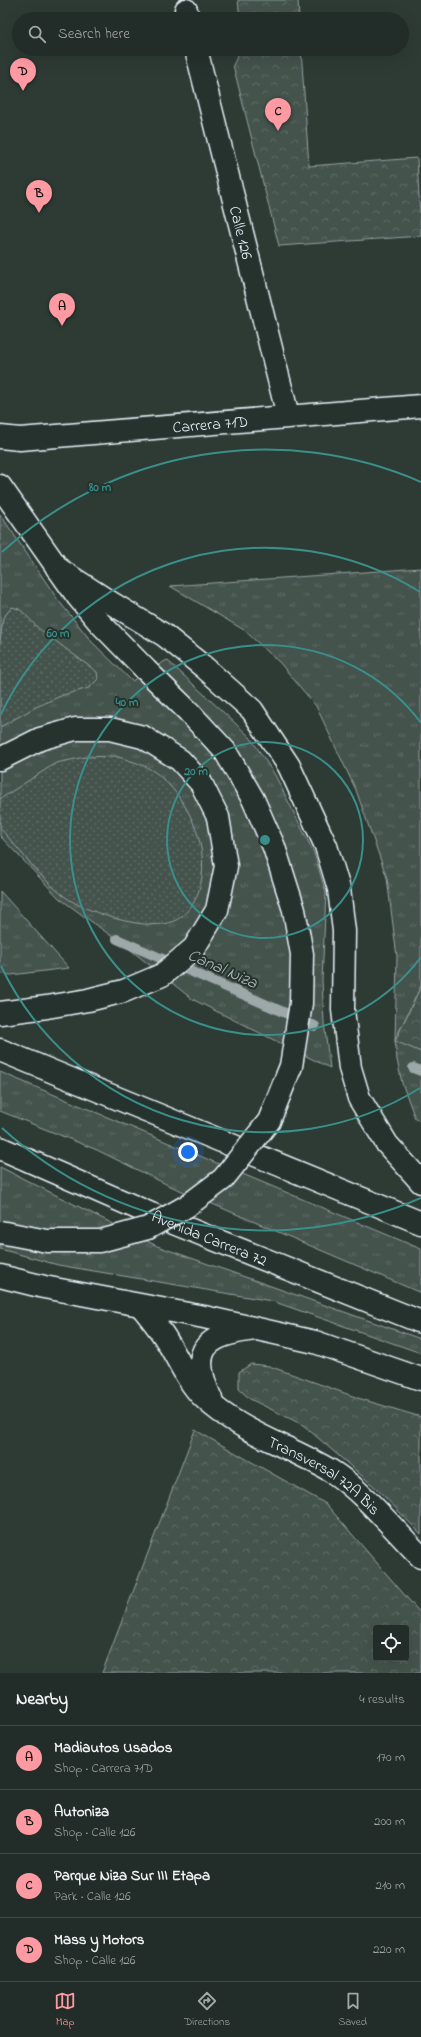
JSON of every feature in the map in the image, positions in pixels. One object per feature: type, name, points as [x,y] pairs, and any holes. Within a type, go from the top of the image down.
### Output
[{"type":"main road","name":"Calle 126","points":[[198,56],[288,416]]},
{"type":"main road","name":"Carrera 71D","points":[[0,437],[20,439],[421,406]]},
{"type":"main road","points":[[0,486],[57,568],[99,622],[188,711],[225,751],[253,799],[274,847],[294,910],[302,954],[301,1003],[291,1066],[269,1121],[223,1179],[187,1206],[148,1228],[100,1241],[47,1241],[0,1232]]},
{"type":"main road","points":[[57,568],[164,635],[205,668],[252,710],[289,766],[326,846],[339,889],[344,931],[343,1010],[350,1068],[359,1098],[387,1144],[421,1182]]},
{"type":"main road","points":[[0,759],[40,739],[76,729],[110,729],[143,737],[180,760],[201,783],[218,816],[226,866],[217,910],[194,948],[162,975],[124,992],[47,1007],[0,1013]]},
{"type":"main road","points":[[0,1050],[421,1223]]},
{"type":"main road","name":"Avenida Carrera 72","points":[[0,1148],[152,1214],[421,1322]]},
{"type":"main road","points":[[0,1276],[44,1287],[256,1328],[315,1342],[421,1379]]},
{"type":"main road","name":"Transversal 72A Bis","points":[[142,1307],[168,1341],[193,1385],[203,1397],[215,1407],[265,1438],[298,1452],[348,1482],[421,1558]]},
{"type":"main road","points":[[215,1407],[203,1378],[201,1363],[204,1349],[213,1339],[224,1334],[256,1328]]},
{"type":"green space","points":[[238,0],[298,0],[299,12],[239,12]]},
{"type":"green space","points":[[238,56],[301,56],[309,166],[417,158],[421,236],[279,246],[233,65]]},
{"type":"green space","points":[[0,514],[58,600],[92,642],[132,681],[167,660],[250,737],[275,775],[314,853],[326,893],[322,980],[324,1023],[330,1068],[192,999],[132,951],[59,898],[0,836]]},
{"type":"green space","points":[[421,568],[421,986],[395,1040],[397,957],[387,878],[356,790],[316,706],[280,663],[244,630],[170,586]]},
{"type":"green space","points":[[12,607],[19,609],[38,628],[97,672],[98,679],[89,688],[63,695],[36,707],[0,727],[0,642],[3,618]]},
{"type":"green space","points":[[115,756],[145,766],[161,777],[183,802],[198,834],[203,868],[201,884],[191,906],[184,915],[174,921],[164,924],[151,925],[124,921],[85,908],[75,903],[55,889],[35,869],[0,828],[0,799],[56,763],[85,757]]},
{"type":"green space","points":[[0,891],[69,968],[11,975],[0,974]]},
{"type":"green space","points":[[421,986],[421,1052],[395,1041]]},
{"type":"green space","points":[[395,1040],[421,1052],[421,1121],[415,1118],[402,1083],[397,1060]]},
{"type":"green space","points":[[0,1072],[421,1249],[421,1293],[168,1185],[97,1150],[0,1111]]},
{"type":"green space","points":[[0,1167],[157,1246],[421,1339],[421,1353],[272,1301],[58,1265],[0,1249]]},
{"type":"green space","points":[[251,1364],[269,1366],[361,1399],[421,1417],[421,1534],[376,1488],[303,1425],[250,1399],[239,1389],[239,1372]]},
{"type":"green space","points":[[195,1430],[326,1504],[421,1614],[421,1673],[102,1673]]},
{"type":"waterway","name":"Canal Niza","points":[[117,939],[315,1026]]},
{"type":"waterway","name":"Canal Niza","points":[[413,1068],[421,1071]]},
{"type":"place","name":"Mass y Motors","points":[[23,91]]},
{"type":"place","name":"Parque Niza Sur III Etapa","points":[[278,131]]},
{"type":"place","name":"Autoniza","points":[[39,213]]},
{"type":"place","name":"Madiautos Usados","points":[[62,326]]}]
